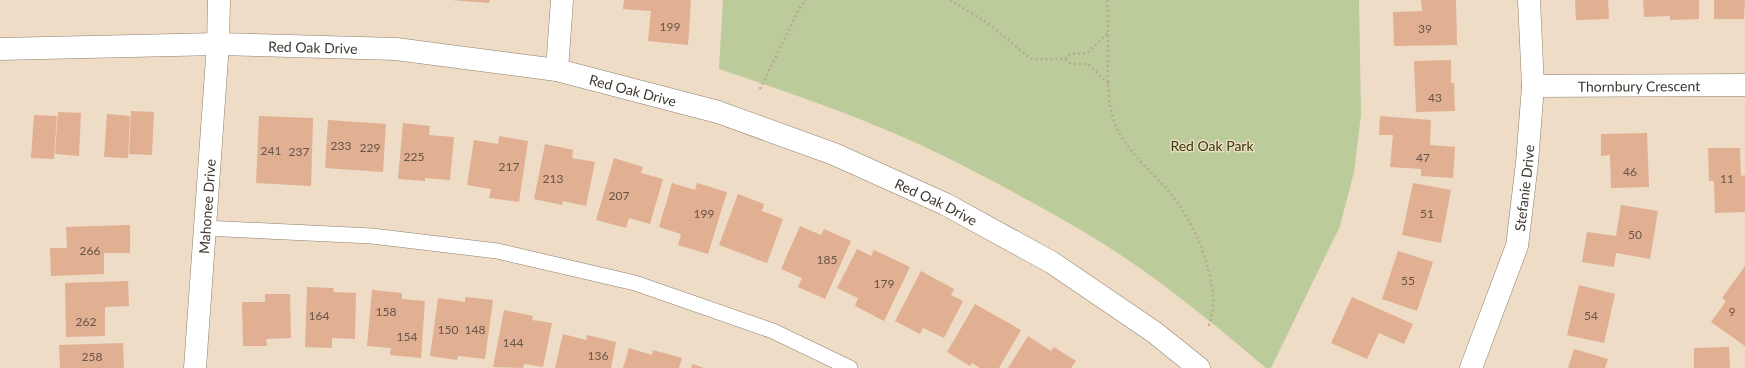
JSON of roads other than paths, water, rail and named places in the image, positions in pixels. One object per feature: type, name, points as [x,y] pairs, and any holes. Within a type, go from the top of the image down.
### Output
[{"type":"street","name":"Mahonee Drive","points":[[195,368],[218,44],[219,0]]},
{"type":"street","points":[[557,70],[562,0]]},
{"type":"street","name":"Stefanie Drive","points":[[1474,366],[1516,246],[1528,163],[1533,86],[1528,0]]},
{"type":"street","name":"Red Oak Drive","points":[[0,49],[218,44],[396,49],[557,70],[718,112],[834,154],[945,204],[1052,262],[1154,332],[1199,368]]},
{"type":"street","name":"Thornbury Crescent","points":[[1533,86],[1745,85]]},
{"type":"lane","points":[[204,228],[372,236],[497,251],[635,283],[773,331],[850,368]]},
{"type":"park label","name":"Red Oak Park","points":[[1212,145]]}]
